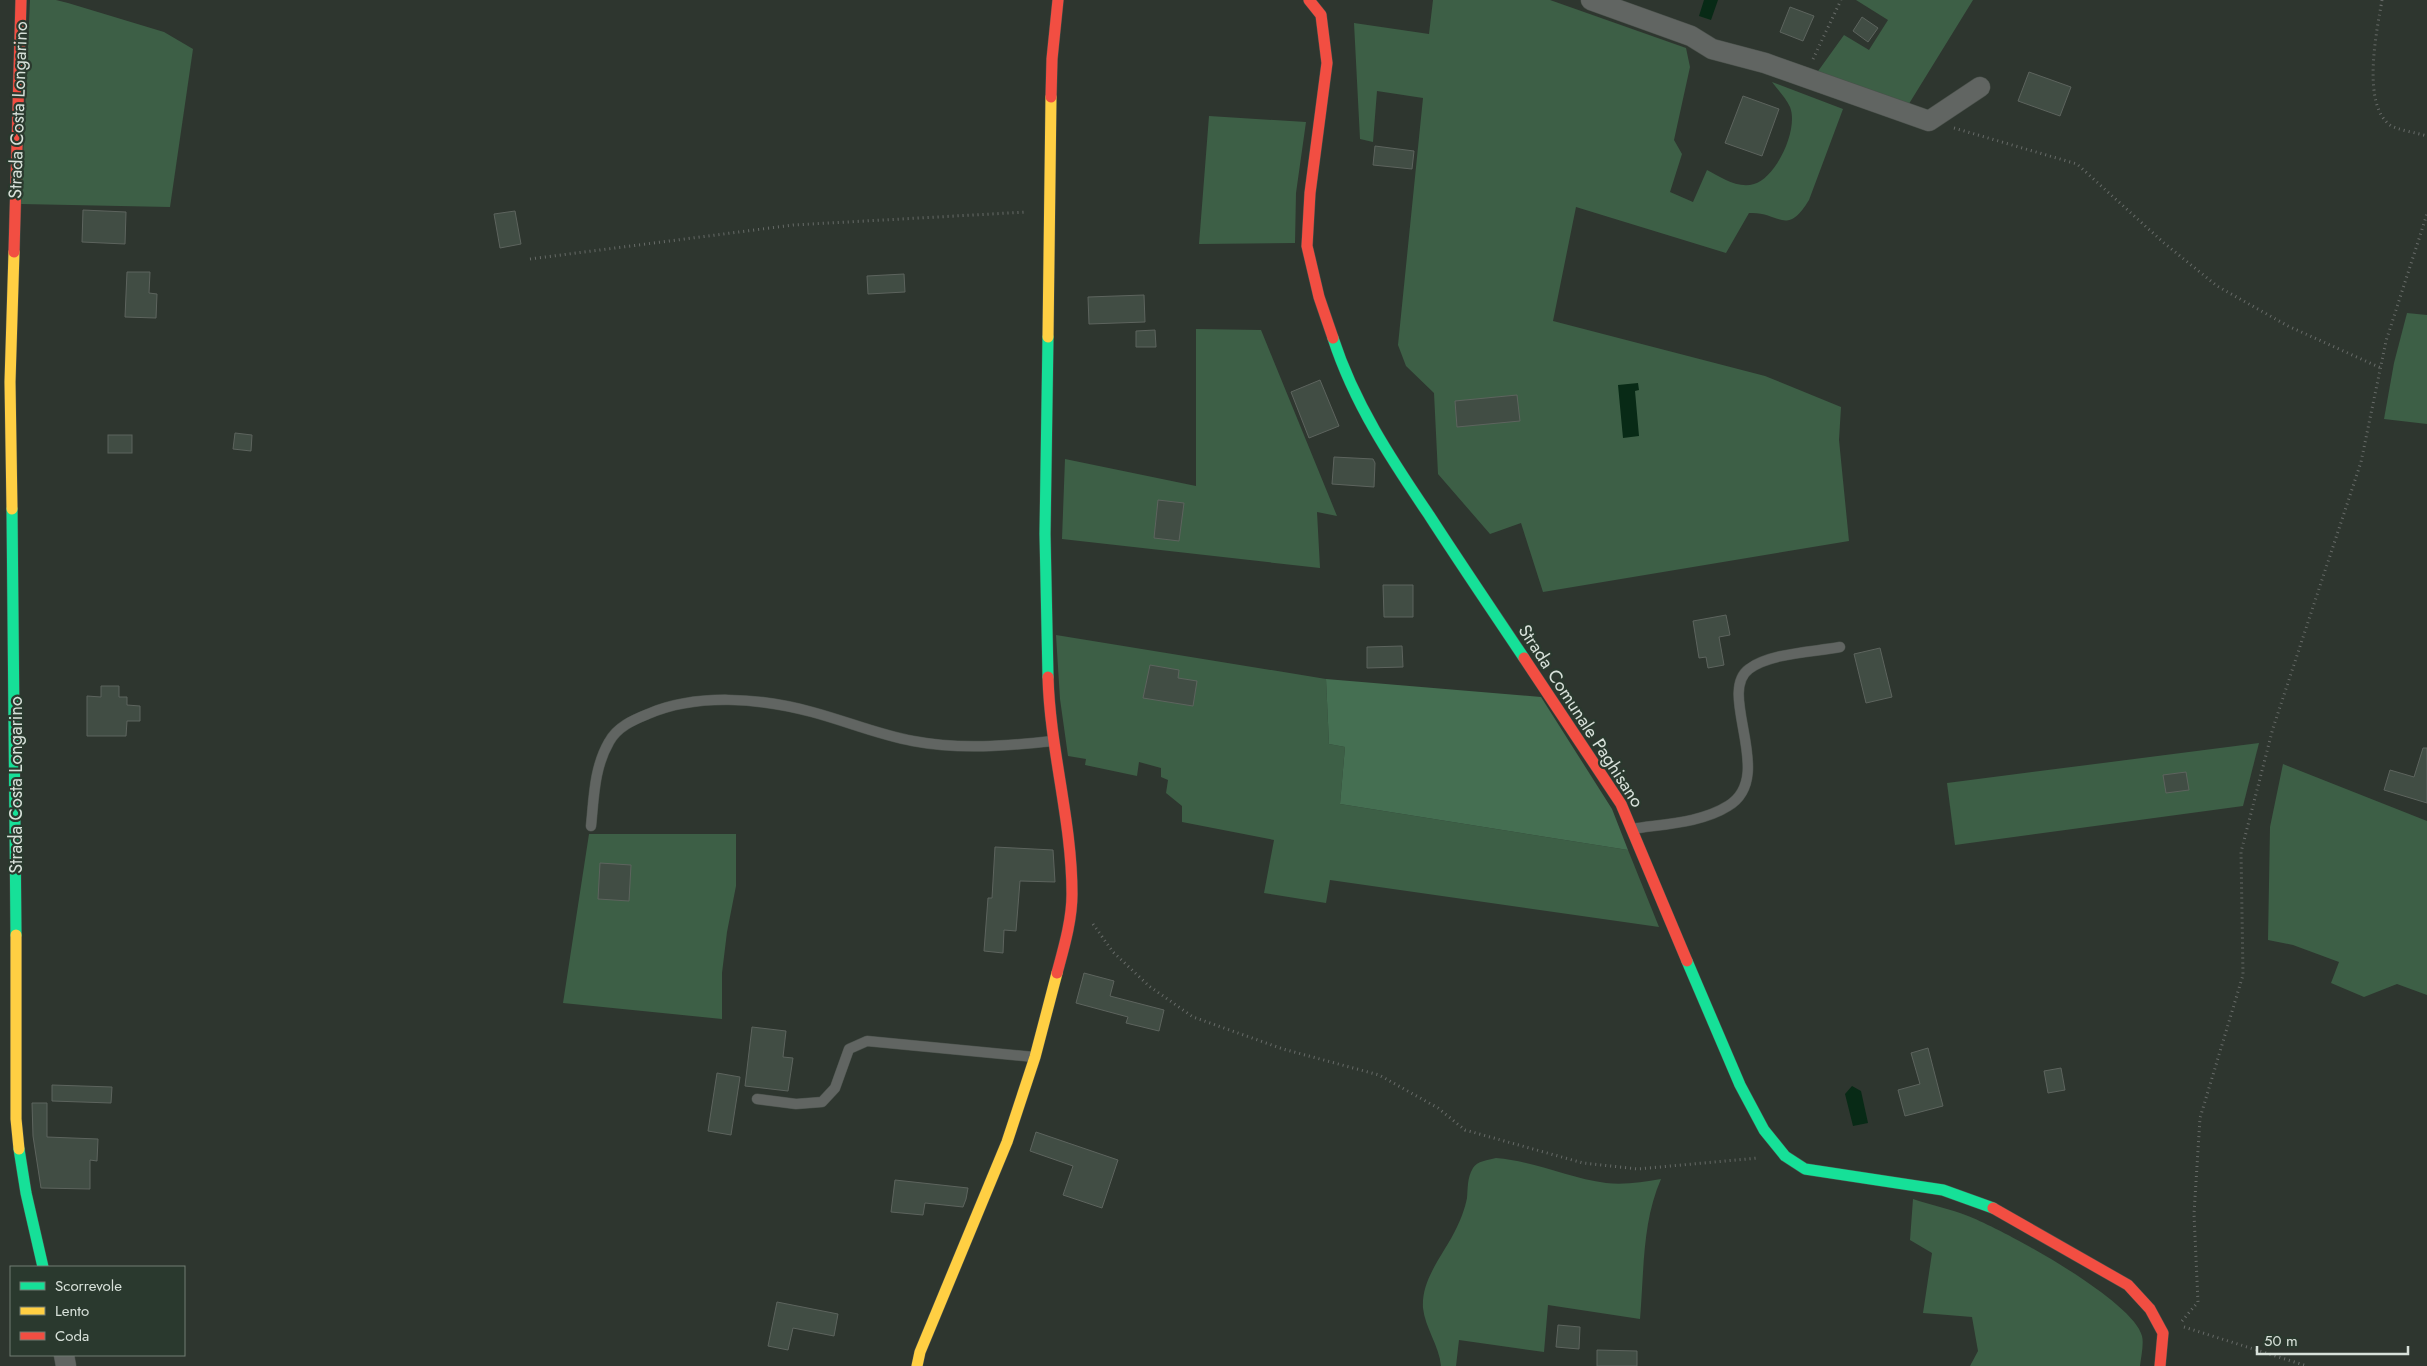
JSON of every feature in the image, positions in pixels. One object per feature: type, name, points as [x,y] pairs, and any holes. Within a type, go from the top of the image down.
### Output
[{"type":"street","name":"Strada Costa Longarino","points":[[21,0],[10,382],[16,760],[16,1119],[18,1151],[29,1214],[43,1266]]},
{"type":"street","points":[[917,1366],[920,1352],[1007,1142],[1035,1057],[1068,934],[1072,895],[1068,843],[1049,704],[1045,534],[1052,59],[1058,0]]},
{"type":"street","name":"Strada Comunale Paghisano","points":[[1310,0],[1321,15],[1327,64],[1310,193],[1307,246],[1319,298],[1341,364],[1360,406],[1388,454],[1621,804],[1740,1085],[1764,1130],[1785,1156],[1804,1168],[1943,1190],[2002,1212],[2128,1285],[2150,1309],[2163,1333],[2160,1366]]},
{"type":"street","points":[[1591,0],[1690,36],[1712,49],[1764,63],[1929,121],[1980,87]]},
{"type":"lane","points":[[1632,829],[1707,816],[1734,802],[1743,789],[1748,771],[1738,691],[1747,670],[1764,660],[1840,647]]},
{"type":"lane","points":[[591,826],[597,770],[609,740],[618,730],[636,719],[680,704],[721,701],[764,704],[810,712],[891,736],[958,747],[1004,746],[1054,741]]},
{"type":"lane","points":[[757,1099],[796,1104],[822,1102],[835,1088],[849,1049],[867,1041],[1035,1057]]},
{"type":"path","points":[[1806,78],[1822,38],[1842,0]]},
{"type":"path","points":[[2382,0],[2373,51],[2374,102],[2390,125],[2427,136]]},
{"type":"path","points":[[1929,121],[2077,164],[2164,244],[2217,286],[2288,326],[2381,368]]},
{"type":"path","points":[[530,259],[793,225],[1050,210]]},
{"type":"path","points":[[2307,1366],[2178,1325],[2198,1302],[2194,1214],[2200,1118],[2243,975],[2241,852],[2273,728],[2361,462],[2386,340],[2427,214]]},
{"type":"path","points":[[1072,895],[1113,952],[1149,986],[1192,1017],[1283,1048],[1379,1075],[1438,1108],[1465,1130],[1583,1163],[1638,1169],[1785,1156]]},
{"type":"shaded area","points":[[30,0],[56,0],[68,3],[164,32],[193,49],[170,207],[21,204]]},
{"type":"shaded area","points":[[1433,0],[1550,0],[1686,48],[1690,67],[1674,140],[1682,154],[1670,192],[1693,202],[1707,170],[1729,182],[1748,185],[1762,180],[1777,163],[1784,152],[1792,116],[1790,107],[1772,82],[1843,109],[1809,200],[1801,211],[1794,218],[1788,220],[1759,213],[1749,213],[1726,253],[1576,207],[1553,321],[1765,376],[1841,407],[1839,440],[1849,541],[1543,592],[1521,523],[1490,534],[1438,474],[1434,393],[1406,366],[1398,345],[1423,98],[1377,91],[1373,142],[1360,139],[1354,23],[1429,34]]},
{"type":"shaded area","points":[[1704,0],[1718,0],[1711,20],[1699,16]]},
{"type":"shaded area","points":[[1856,0],[1973,0],[1907,107],[1816,74],[1844,35],[1869,50],[1888,20]]},
{"type":"shaded area","points":[[1209,116],[1306,122],[1296,193],[1295,243],[1199,244]]},
{"type":"shaded area","points":[[2407,313],[2427,315],[2427,424],[2384,419],[2394,363]]},
{"type":"shaded area","points":[[1196,329],[1261,330],[1337,516],[1317,512],[1320,568],[1062,539],[1065,459],[1196,486]]},
{"type":"shaded area","points":[[1638,383],[1639,390],[1635,391],[1639,436],[1623,438],[1618,385]]},
{"type":"shaded area","points":[[1056,635],[1326,679],[1329,744],[1345,747],[1340,804],[1628,850],[1659,927],[1330,880],[1326,903],[1264,893],[1274,840],[1182,822],[1182,806],[1166,793],[1168,780],[1161,777],[1161,768],[1139,762],[1137,776],[1085,765],[1086,759],[1068,756],[1060,699]]},
{"type":"shaded area","points":[[1326,679],[1541,697],[1612,809],[1628,850],[1340,804],[1345,747],[1329,744]]},
{"type":"shaded area","points":[[2259,743],[2243,806],[1955,845],[1947,783]]},
{"type":"shaded area","points":[[2283,764],[2427,821],[2427,995],[2397,984],[2364,997],[2331,983],[2339,962],[2293,945],[2268,940],[2270,827]]},
{"type":"shaded area","points":[[589,834],[736,834],[736,886],[727,932],[722,973],[722,1019],[563,1003]]},
{"type":"shaded area","points":[[1852,1086],[1861,1091],[1868,1123],[1853,1126],[1845,1094]]},
{"type":"shaded area","points":[[1496,1158],[1524,1162],[1592,1181],[1613,1184],[1661,1179],[1650,1213],[1647,1230],[1640,1319],[1548,1305],[1544,1352],[1459,1340],[1456,1366],[1441,1366],[1438,1351],[1426,1323],[1423,1297],[1430,1276],[1461,1217],[1473,1168],[1480,1162]]},
{"type":"shaded area","points":[[1913,1199],[1961,1214],[1985,1224],[2037,1251],[2092,1286],[2116,1304],[2133,1321],[2142,1336],[2143,1347],[2140,1366],[1970,1366],[1978,1351],[1972,1317],[1923,1313],[1932,1253],[1910,1240]]},
{"type":"building","points":[[1790,7],[1814,16],[1803,41],[1780,32]]},
{"type":"building","points":[[1862,17],[1878,28],[1868,42],[1853,31]]},
{"type":"building","points":[[2029,72],[2071,87],[2060,116],[2018,101]]},
{"type":"building","points":[[1743,96],[1779,109],[1762,156],[1725,143]]},
{"type":"building","points":[[1375,146],[1414,151],[1412,169],[1373,165]]},
{"type":"building","points":[[83,210],[126,212],[125,244],[82,242]]},
{"type":"building","points":[[515,211],[521,244],[500,248],[494,214]]},
{"type":"building","points":[[127,272],[150,272],[149,293],[157,294],[156,318],[125,317]]},
{"type":"building","points":[[904,274],[905,292],[868,294],[867,276]]},
{"type":"building","points":[[1144,295],[1145,322],[1089,324],[1088,297]]},
{"type":"building","points":[[1155,330],[1156,347],[1136,347],[1136,331]]},
{"type":"building","points":[[1320,380],[1339,426],[1309,438],[1291,392]]},
{"type":"building","points":[[1517,395],[1520,421],[1457,427],[1455,401]]},
{"type":"building","points":[[235,433],[252,435],[251,451],[233,449]]},
{"type":"building","points":[[108,435],[132,435],[132,453],[108,453]]},
{"type":"building","points":[[1334,457],[1373,459],[1375,463],[1374,487],[1332,484]]},
{"type":"building","points":[[1158,500],[1184,503],[1179,541],[1154,538]]},
{"type":"building","points":[[1383,585],[1413,585],[1413,617],[1384,617]]},
{"type":"building","points":[[1726,615],[1730,635],[1719,637],[1724,665],[1708,668],[1706,657],[1699,658],[1693,621]]},
{"type":"building","points":[[1402,646],[1403,667],[1367,668],[1367,647]]},
{"type":"building","points":[[1880,648],[1892,697],[1866,703],[1854,654]]},
{"type":"building","points":[[1150,665],[1179,670],[1178,678],[1197,681],[1193,706],[1143,698]]},
{"type":"building","points":[[101,686],[119,686],[119,697],[127,697],[127,705],[140,706],[140,721],[127,721],[126,736],[87,736],[87,696],[101,697]]},
{"type":"building","points":[[2423,748],[2427,748],[2427,803],[2384,790],[2390,770],[2414,777]]},
{"type":"building","points":[[2186,772],[2189,790],[2166,793],[2163,775]]},
{"type":"building","points":[[995,847],[1053,850],[1055,882],[1020,881],[1016,931],[1004,930],[1003,953],[984,951],[988,898],[992,898]]},
{"type":"building","points":[[600,863],[631,865],[629,901],[598,899]]},
{"type":"building","points":[[1084,973],[1114,981],[1110,996],[1164,1010],[1159,1031],[1126,1023],[1128,1017],[1076,1003]]},
{"type":"building","points":[[752,1027],[786,1031],[783,1057],[793,1058],[788,1091],[745,1086]]},
{"type":"building","points":[[1928,1048],[1943,1106],[1905,1116],[1898,1090],[1920,1084],[1911,1053]]},
{"type":"building","points":[[2061,1068],[2065,1090],[2048,1093],[2044,1071]]},
{"type":"building","points":[[717,1073],[740,1077],[731,1135],[708,1131]]},
{"type":"building","points":[[52,1085],[112,1087],[111,1103],[52,1101]]},
{"type":"building","points":[[32,1103],[47,1103],[47,1137],[98,1139],[97,1161],[90,1160],[90,1189],[41,1188],[33,1136]]},
{"type":"building","points":[[1036,1132],[1118,1160],[1102,1208],[1063,1195],[1073,1166],[1030,1151]]},
{"type":"building","points":[[895,1180],[968,1188],[966,1199],[963,1207],[925,1203],[923,1215],[891,1212]]},
{"type":"building","points":[[777,1302],[838,1314],[834,1336],[793,1328],[788,1350],[768,1346]]},
{"type":"building","points":[[1558,1325],[1580,1327],[1579,1349],[1556,1347]]},
{"type":"building","points":[[1597,1350],[1637,1351],[1637,1366],[1597,1366]]},
{"type":"traffic: fast","points":[[1048,337],[1045,534],[1048,677]]},
{"type":"traffic: fast","points":[[1333,338],[1352,385],[1387,452],[1524,658]]},
{"type":"traffic: fast","points":[[12,509],[16,935]]},
{"type":"traffic: fast","points":[[1687,961],[1740,1085],[1764,1130],[1785,1156],[1805,1169],[1943,1190],[1993,1208]]},
{"type":"traffic: fast","points":[[19,1149],[26,1193],[43,1266]]},
{"type":"traffic: slow","points":[[1048,337],[1051,97]]},
{"type":"traffic: slow","points":[[12,509],[10,382],[14,252]]},
{"type":"traffic: slow","points":[[16,935],[16,1119],[19,1149]]},
{"type":"traffic: slow","points":[[917,1366],[920,1352],[1007,1142],[1035,1057],[1057,973]]},
{"type":"traffic: jam","points":[[14,252],[21,0]]},
{"type":"traffic: jam","points":[[1051,97],[1052,59],[1058,0]]},
{"type":"traffic: jam","points":[[1309,0],[1321,15],[1327,63],[1310,193],[1307,246],[1319,297],[1333,338]]},
{"type":"traffic: jam","points":[[1524,658],[1621,804],[1687,961]]},
{"type":"traffic: jam","points":[[1048,677],[1053,731],[1069,840],[1072,894],[1069,924],[1057,973]]},
{"type":"traffic: jam","points":[[1993,1208],[2128,1285],[2150,1309],[2163,1333],[2160,1366]]}]
